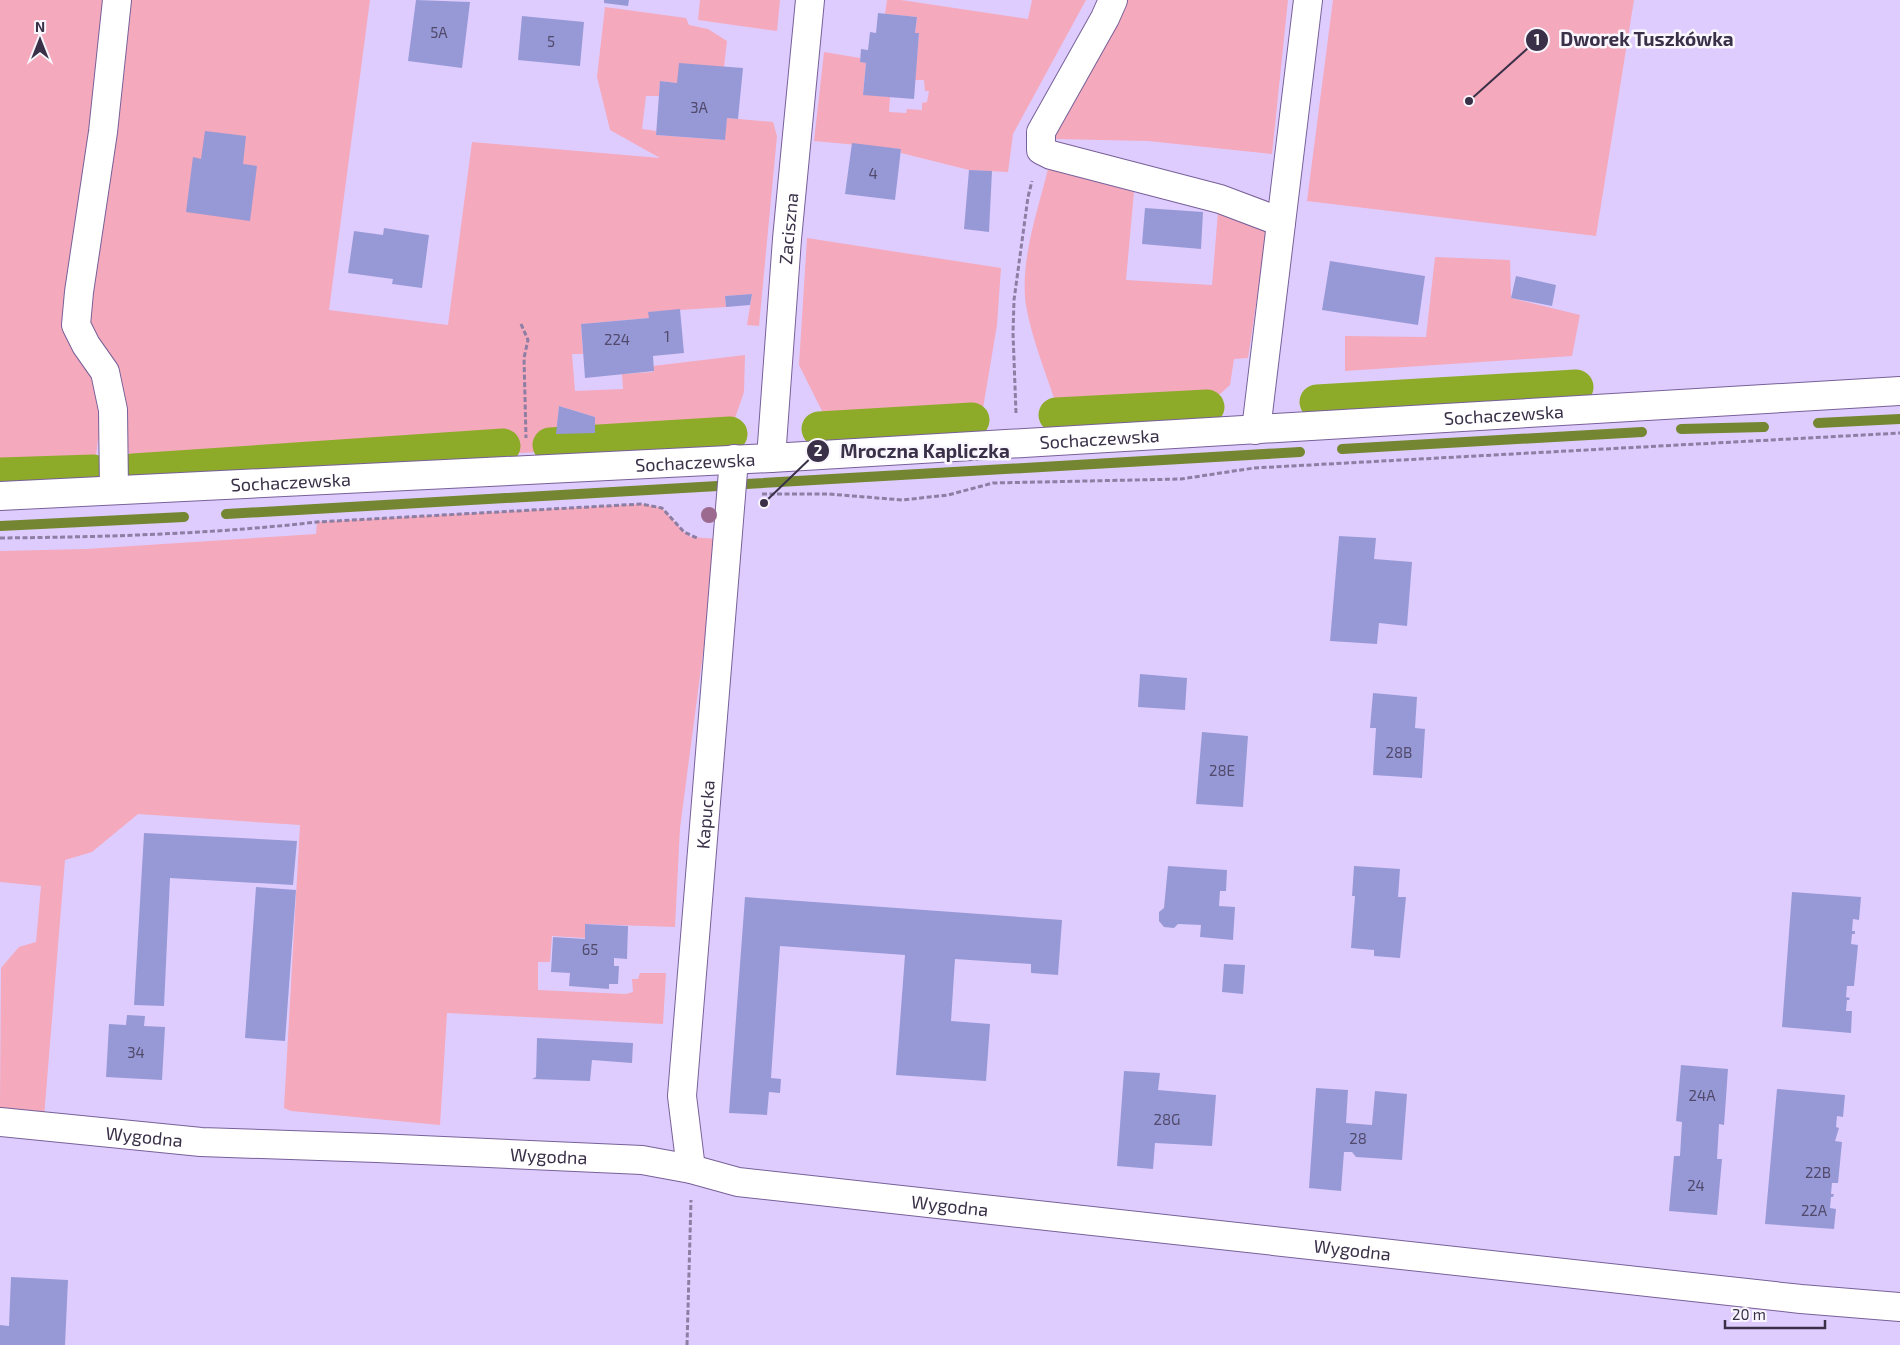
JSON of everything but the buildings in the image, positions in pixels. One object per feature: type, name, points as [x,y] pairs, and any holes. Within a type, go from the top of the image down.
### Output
[{"type":"street","points":[[114,490],[113,410],[106,372],[86,345],[76,325],[79,292],[103,132],[117,0]]},
{"type":"street","name":"Zaciszna","points":[[771,458],[786,239],[810,0]]},
{"type":"street","points":[[1113,0],[1101,27],[1041,132],[1041,150],[1052,155],[1220,199],[1280,222]]},
{"type":"street","points":[[1256,430],[1308,0]]},
{"type":"street","name":"Sochaczewska","points":[[0,496],[771,458],[1900,391]]},
{"type":"street","name":"Kapucka","points":[[691,1169],[682,1096],[734,459]]},
{"type":"street","name":"Wygodna","points":[[0,1122],[201,1142],[642,1160],[691,1169],[738,1182],[1791,1298],[1900,1307]]},
{"type":"path","points":[[1017,444],[1013,333],[1014,300],[1028,198],[1041,150]]},
{"type":"path","points":[[521,324],[528,340],[524,358],[524,393],[529,469]]},
{"type":"path","points":[[757,494],[829,494],[902,500],[948,495],[993,483],[1181,479],[1254,468],[1900,433]]},
{"type":"path","points":[[0,538],[78,537],[270,527],[318,522],[641,504],[662,508],[684,532],[702,539]]},
{"type":"path","points":[[687,1345],[691,1169]]},
{"type":"shaded area","points":[[0,0],[370,0],[329,310],[448,325],[472,142],[660,158],[610,130],[597,77],[605,7],[686,18],[689,25],[708,29],[727,41],[724,67],[677,83],[660,81],[659,96],[646,96],[642,129],[656,131],[656,135],[724,140],[727,118],[773,122],[777,136],[759,326],[747,325],[752,294],[725,296],[726,307],[649,312],[649,318],[581,324],[583,354],[572,354],[575,391],[623,389],[622,374],[653,372],[653,366],[745,355],[744,392],[732,427],[595,433],[595,417],[559,406],[555,451],[287,467],[286,448],[129,454],[127,440],[98,439],[96,457],[0,461]]},
{"type":"shaded area","points":[[700,0],[780,0],[777,31],[698,20]]},
{"type":"shaded area","points":[[887,0],[901,0],[1028,19],[1032,0],[1086,0],[1013,134],[1008,172],[969,170],[901,153],[901,149],[814,141],[824,52],[860,58],[860,62],[866,63],[863,94],[890,97],[889,112],[906,113],[907,109],[922,110],[922,103],[927,102],[929,91],[925,91],[924,80],[915,80],[919,33],[915,33],[917,17],[885,14]]},
{"type":"shaded area","points":[[1121,0],[1288,0],[1272,154],[1148,141],[1054,139]]},
{"type":"shaded area","points":[[1333,0],[1634,0],[1596,236],[1307,201]]},
{"type":"shaded area","points":[[1048,169],[1134,192],[1126,280],[1212,285],[1218,212],[1268,225],[1248,358],[1234,359],[1230,385],[1220,394],[1056,404],[1033,337],[1025,297],[1028,248]]},
{"type":"shaded area","points":[[807,238],[1001,268],[997,325],[983,408],[825,417],[799,365]]},
{"type":"shaded area","points":[[1435,257],[1510,260],[1511,298],[1580,315],[1572,356],[1345,371],[1345,336],[1426,337]]},
{"type":"shaded area","points":[[641,504],[662,508],[691,537],[718,539],[680,828],[675,927],[586,924],[585,938],[552,936],[550,962],[538,962],[538,990],[626,994],[633,992],[632,979],[638,979],[640,973],[666,973],[663,1024],[447,1013],[440,1125],[291,1111],[284,1108],[300,825],[138,814],[92,852],[65,860],[44,1117],[0,1110],[1,968],[19,947],[36,942],[41,886],[0,882],[0,551],[86,549],[316,534],[317,522]]},
{"type":"waterway","points":[[1317,402],[1576,387]]},
{"type":"waterway","points":[[1056,415],[1207,407]]},
{"type":"waterway","points":[[1818,423],[1900,419]]},
{"type":"waterway","points":[[819,429],[972,420]]},
{"type":"waterway","points":[[1681,429],[1764,427]]},
{"type":"waterway","points":[[1342,449],[1642,432]]},
{"type":"waterway","points":[[550,445],[730,434]]},
{"type":"waterway","points":[[133,471],[503,446]]},
{"type":"waterway","points":[[746,484],[1300,452]]},
{"type":"waterway","points":[[0,475],[93,472]]},
{"type":"waterway","points":[[226,514],[718,486]]},
{"type":"waterway","points":[[0,526],[184,517]]},
{"type":"place","name":"Dworek Tuszkówka","points":[[1469,101]]},
{"type":"place","name":"Mroczna Kapliczka","points":[[764,503]]}]
